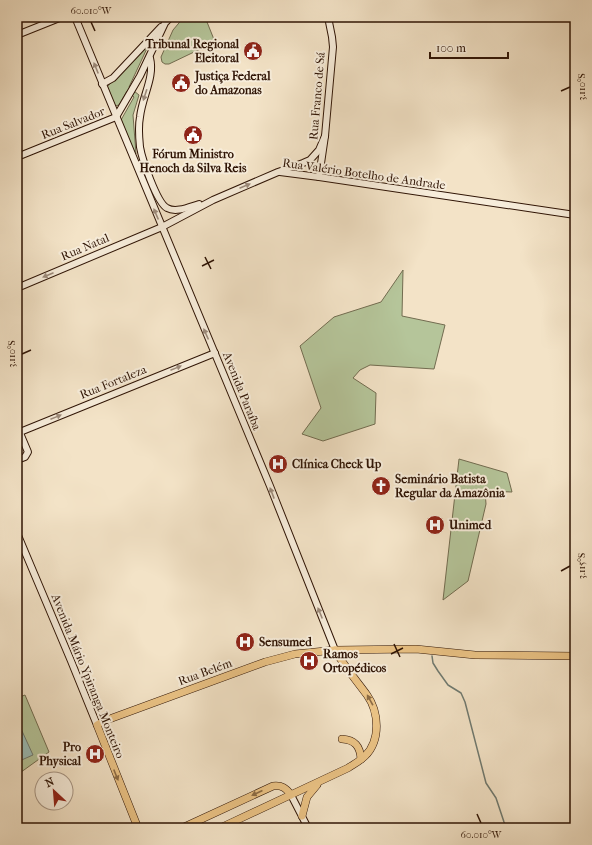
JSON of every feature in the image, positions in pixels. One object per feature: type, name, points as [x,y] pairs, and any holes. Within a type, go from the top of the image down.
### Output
[{"type":"main road","points":[[47,24],[51,17]]},
{"type":"main road","points":[[17,35],[62,17]]},
{"type":"main road","name":"Avenida Paraíba","points":[[75,17],[270,486],[335,650],[349,673],[368,696],[373,705],[376,719],[375,741],[361,760]]},
{"type":"main road","points":[[102,84],[113,78],[171,17]]},
{"type":"main road","name":"Rua Franco de Sá","points":[[319,177],[325,136],[333,47],[328,17]]},
{"type":"main road","points":[[116,117],[150,58],[165,23]]},
{"type":"main road","points":[[150,58],[150,77],[141,108],[139,137],[142,157],[154,187],[163,206],[172,210],[188,208],[213,200]]},
{"type":"main road","name":"Rua Salvador","points":[[17,157],[116,117]]},
{"type":"main road","points":[[278,172],[310,160],[319,150],[325,136]]},
{"type":"main road","name":"Rua Valério Botelho de Andrade","points":[[162,227],[213,200],[278,172],[575,215]]},
{"type":"main road","name":"Rua Natal","points":[[17,288],[162,227]]},
{"type":"main road","name":"Rua Fortaleza","points":[[17,460],[28,454],[18,429],[215,353]]},
{"type":"main road","name":"Avenida Mário Ypiranga Monteiro","points":[[17,533],[71,661],[138,828]]},
{"type":"main road","name":"Rua Belém","points":[[97,725],[104,721],[265,662],[295,654],[335,650],[421,649],[475,655],[575,656]]},
{"type":"main road","points":[[220,828],[321,782],[361,760],[358,746],[354,742],[342,739]]},
{"type":"main road","points":[[302,816],[307,797],[314,787],[321,782]]},
{"type":"main road","points":[[182,828],[273,786],[285,787],[291,795],[308,828]]},
{"type":"green space","points":[[184,17],[205,17],[215,42],[169,64],[165,64],[162,62],[161,57],[173,30]]},
{"type":"green space","points":[[149,44],[129,87],[139,95],[133,115],[136,154],[134,154],[121,120],[134,97],[127,91],[119,105],[115,106],[106,88]]},
{"type":"green space","points":[[403,270],[402,316],[445,325],[434,369],[370,365],[360,370],[353,378],[376,393],[375,424],[323,441],[302,434],[321,408],[300,346],[334,317],[381,302]]},
{"type":"green space","points":[[459,459],[507,473],[512,492],[485,491],[486,504],[468,581],[443,600]]},
{"type":"green space","points":[[25,695],[49,752],[17,775],[17,698]]},
{"type":"water","points":[[17,720],[33,755],[17,762]]},
{"type":"waterway","points":[[432,656],[433,663],[448,685],[461,693],[465,702],[486,783],[496,798],[507,828]]},
{"type":"place","name":"Tribunal Regional Eleitoral","points":[[253,51]]},
{"type":"place","name":"Justiça Federal do Amazonas","points":[[181,83]]},
{"type":"place","name":"Fórum Ministro Henoch da Silva Reis","points":[[193,135]]},
{"type":"place","name":"Clínica Check Up","points":[[278,464]]},
{"type":"place","name":"Seminário Batista Regular da Amazônia","points":[[381,486]]},
{"type":"place","name":"Unimed","points":[[435,525]]},
{"type":"place","name":"Sensumed","points":[[245,642]]},
{"type":"place","name":"Ramos Ortopédicos","points":[[309,661]]},
{"type":"place","name":"Pro Physical","points":[[95,754]]}]
